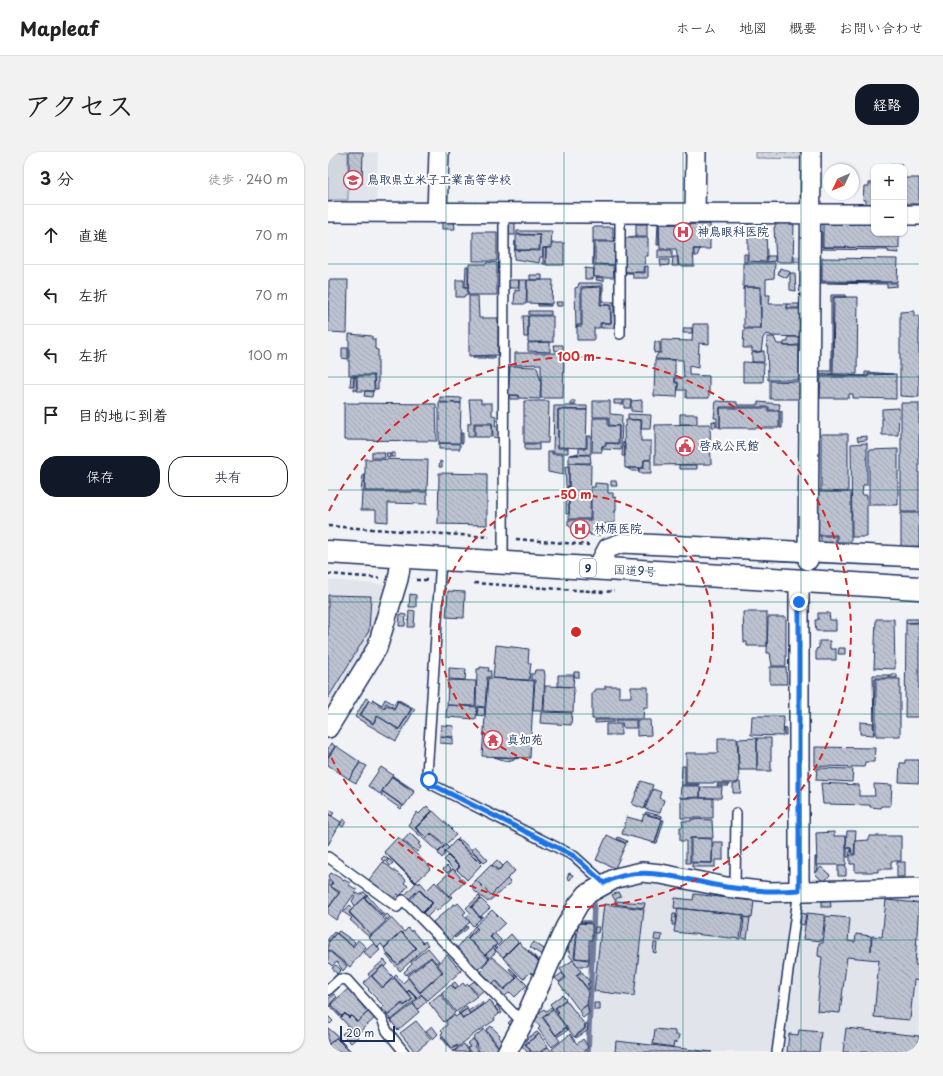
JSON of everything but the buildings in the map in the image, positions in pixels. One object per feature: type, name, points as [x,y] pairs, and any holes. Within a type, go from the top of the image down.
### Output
[{"type":"highway","name":"国道9号","points":[[328,552],[503,563],[595,559],[799,580],[919,588]]},
{"type":"street","points":[[437,213],[439,152]]},
{"type":"street","points":[[695,212],[696,152]]},
{"type":"street","points":[[808,556],[811,152]]},
{"type":"street","points":[[328,212],[695,212],[871,214]]},
{"type":"street","points":[[907,215],[919,215]]},
{"type":"street","points":[[595,559],[608,548],[622,543],[808,556],[919,557]]},
{"type":"street","points":[[328,728],[369,662],[381,637],[398,579],[402,557]]},
{"type":"street","points":[[799,580],[799,890]]},
{"type":"street","points":[[508,1052],[566,928],[578,906],[586,894],[604,883],[616,878],[642,872],[661,874],[735,888],[769,892],[919,888]]},
{"type":"lane","points":[[503,563],[504,212]]},
{"type":"lane","points":[[620,212],[620,334]]},
{"type":"lane","points":[[441,559],[427,774],[429,780],[433,785],[574,856],[604,883]]},
{"type":"lane","points":[[735,888],[736,813]]},
{"type":"lane","points":[[328,857],[397,907],[403,900],[523,1022]]},
{"type":"lane","points":[[777,1052],[799,890]]},
{"type":"lane","points":[[328,990],[340,980],[347,980],[382,1019],[387,1031],[404,1052]]},
{"type":"path","points":[[328,526],[591,545],[595,559]]},
{"type":"path","points":[[328,574],[382,578]]},
{"type":"shaded area","name":"鳥取県立米子工業高等学校","points":[[328,152],[378,152],[376,209],[328,208]]},
{"type":"shaded area","points":[[328,152],[348,152],[348,200],[328,200]]},
{"type":"shaded area","points":[[756,152],[803,152],[803,159],[756,158]]},
{"type":"shaded area","points":[[328,580],[389,585],[377,629],[328,718]]},
{"type":"shaded area","points":[[652,881],[669,883],[710,894],[919,895],[919,1052],[589,1052],[595,903],[604,894],[620,886]]},
{"type":"waterway","points":[[588,1052],[594,904]]},
{"type":"place","name":"鳥取県立米子工業高等学校","points":[[353,180]]},
{"type":"place","name":"神鳥眼科医院","points":[[683,232]]},
{"type":"place","name":"啓成公民館","points":[[685,446]]},
{"type":"place","name":"林原医院","points":[[580,529]]},
{"type":"place","name":"真如苑","points":[[493,740]]},
{"type":"route","points":[[429,780],[433,785],[574,856],[604,883],[616,878],[642,872],[661,874],[726,887],[769,892],[799,890],[799,602]]}]
